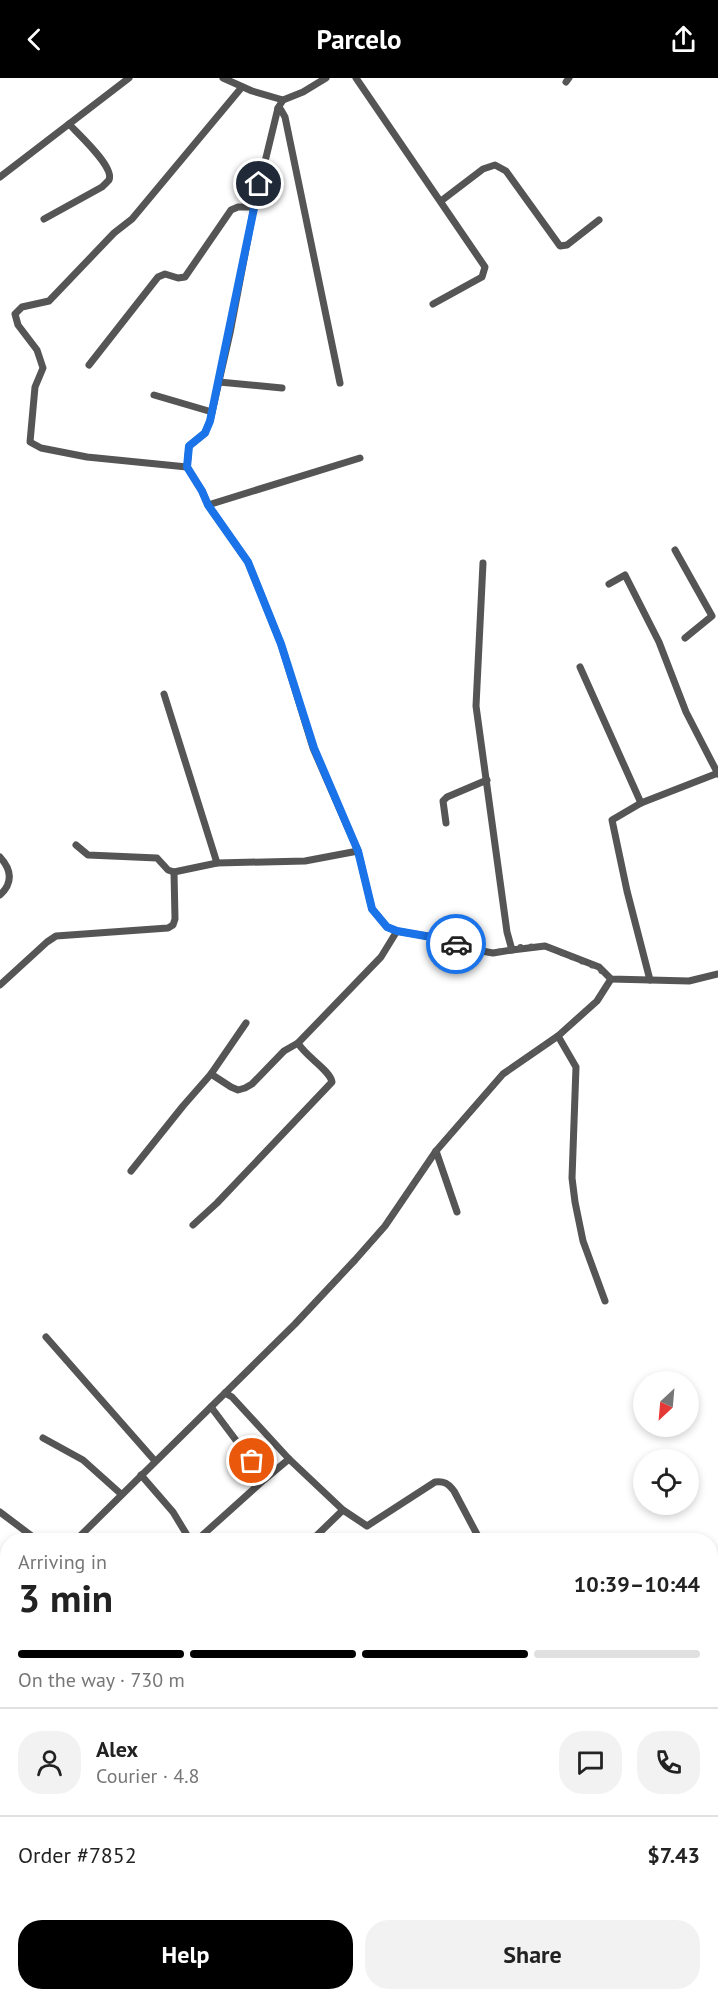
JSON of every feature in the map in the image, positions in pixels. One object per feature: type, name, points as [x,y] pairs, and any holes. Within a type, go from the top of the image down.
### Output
[{"type":"street","points":[[0,177],[129,78]]},
{"type":"street","points":[[223,78],[242,87],[283,99],[303,92],[326,78]]},
{"type":"street","points":[[356,78],[483,263],[486,271],[482,277],[433,304]]},
{"type":"street","points":[[187,467],[87,457],[41,448],[30,442],[35,387],[43,368],[37,350],[18,325],[15,314],[21,308],[49,301],[114,233],[132,219],[242,87]]},
{"type":"street","points":[[283,99],[278,108],[254,207],[212,412],[205,433],[189,446],[187,467],[208,505],[248,562],[281,644],[314,748],[358,851],[372,909],[387,927],[397,931],[437,938],[471,950],[492,953],[545,946],[598,968],[611,979],[689,981],[718,974]]},
{"type":"street","points":[[278,108],[285,117],[340,383]]},
{"type":"street","points":[[44,219],[102,187],[108,181],[110,173],[104,162],[69,124]]},
{"type":"street","points":[[441,201],[483,169],[495,165],[506,171],[560,246],[567,245],[599,220]]},
{"type":"street","points":[[89,365],[158,277],[165,274],[185,278],[231,210],[238,207],[254,207]]},
{"type":"street","points":[[219,382],[282,388]]},
{"type":"street","points":[[154,395],[212,412]]},
{"type":"street","points":[[208,505],[360,458]]},
{"type":"street","points":[[675,550],[712,616],[685,638]]},
{"type":"street","points":[[483,563],[476,706],[507,932],[512,950]]},
{"type":"street","points":[[609,584],[625,575],[659,642],[686,712],[718,773],[641,802],[612,820],[627,891],[650,980]]},
{"type":"street","points":[[580,667],[641,802]]},
{"type":"street","points":[[164,694],[217,863]]},
{"type":"street","points":[[446,823],[443,801],[447,797],[487,780]]},
{"type":"street","points":[[76,845],[88,855],[157,858],[166,868],[174,872],[217,863],[305,861],[358,851]]},
{"type":"street","points":[[0,858],[9,869],[10,877],[6,890],[0,895]]},
{"type":"street","points":[[0,985],[56,936],[168,928],[173,925],[176,919],[174,872]]},
{"type":"street","points":[[211,1074],[238,1089],[252,1084],[284,1051],[298,1043],[381,957],[397,931]]},
{"type":"street","points":[[83,1533],[295,1324],[385,1226],[436,1151],[503,1074],[558,1036],[597,1001],[611,979]]},
{"type":"street","points":[[131,1171],[211,1074],[246,1023]]},
{"type":"street","points":[[558,1036],[576,1067],[573,1186],[583,1241],[605,1301]]},
{"type":"street","points":[[193,1225],[217,1203],[332,1082],[328,1073],[308,1057],[298,1043]]},
{"type":"street","points":[[436,1151],[457,1212]]},
{"type":"street","points":[[46,1337],[155,1461]]},
{"type":"street","points":[[225,1393],[232,1397],[289,1459],[343,1510],[367,1527],[435,1482],[445,1482],[454,1491],[476,1533]]},
{"type":"street","points":[[211,1407],[265,1479]]},
{"type":"street","points":[[43,1438],[83,1460],[121,1494]]},
{"type":"street","points":[[205,1533],[289,1459]]},
{"type":"street","points":[[141,1475],[173,1512],[186,1533]]},
{"type":"street","points":[[319,1533],[343,1510]]},
{"type":"street","points":[[0,1512],[28,1533]]},
{"type":"way so far","points":[[252,1461],[211,1407],[295,1324],[385,1226],[436,1151],[503,1074],[558,1036],[597,1001],[611,979],[598,968],[545,946],[521,947],[492,953],[471,950],[456,944]]},
{"type":"route","points":[[259,184],[210,421],[205,433],[189,446],[187,467],[208,505],[248,562],[281,644],[314,748],[358,851],[372,909],[387,927],[456,944]]}]
